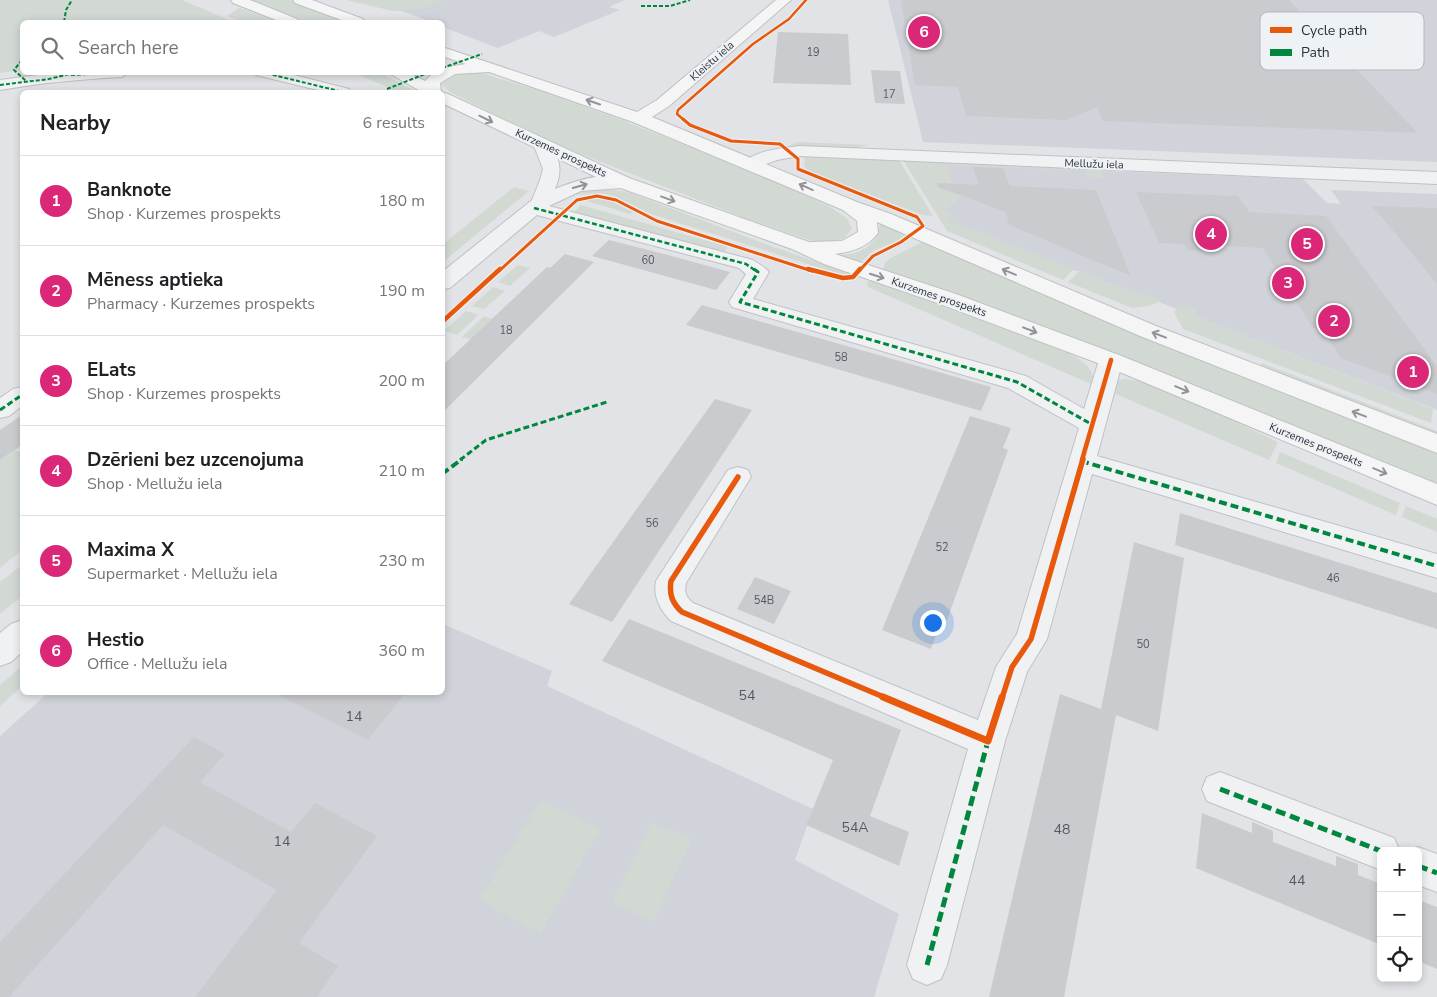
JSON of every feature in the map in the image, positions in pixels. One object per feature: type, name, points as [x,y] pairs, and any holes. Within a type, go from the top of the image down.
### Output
[{"type":"main road","points":[[238,0],[287,20]]},
{"type":"main road","points":[[300,0],[353,20]]},
{"type":"main road","name":"Kleistu iela","points":[[639,118],[663,103],[784,0]]},
{"type":"main road","points":[[445,52],[639,118],[754,164],[850,206],[884,218],[1148,331],[1437,444]]},
{"type":"main road","points":[[445,74],[481,69],[502,72]]},
{"type":"main road","name":"Kurzemes prospekts","points":[[400,75],[428,90]]},
{"type":"main road","points":[[435,90],[432,82],[435,78],[442,75]]},
{"type":"main road","name":"Kurzemes prospekts","points":[[445,98],[622,182],[799,245],[831,260],[948,299],[1111,360],[1437,495]]},
{"type":"main road","points":[[799,245],[828,249],[847,246],[860,241],[868,232],[867,219],[850,206]]},
{"type":"street","points":[[0,85],[38,76],[52,79],[65,75]]},
{"type":"street","points":[[273,75],[335,90]]},
{"type":"street","points":[[537,205],[553,170],[552,161],[543,146]]},
{"type":"street","name":"Mellužu iela","points":[[754,164],[773,155],[799,151],[1437,178]]},
{"type":"street","points":[[445,281],[537,205],[574,187],[622,182]]},
{"type":"street","points":[[537,205],[746,264],[758,272],[740,302],[1017,382],[1092,424]]},
{"type":"street","points":[[927,965],[988,741],[1012,667],[1031,639],[1111,360]]},
{"type":"street","points":[[0,410],[20,396]]},
{"type":"street","points":[[1081,461],[1437,566]]},
{"type":"street","points":[[738,477],[671,581],[668,592],[673,604],[682,612],[988,741]]},
{"type":"street","points":[[0,652],[20,635]]},
{"type":"street","points":[[1220,789],[1377,849]]},
{"type":"street","points":[[1422,867],[1437,873]]},
{"type":"shaded area","points":[[0,0],[182,0],[229,20],[20,20],[20,70],[0,73]]},
{"type":"shaded area","points":[[249,0],[290,0],[342,20],[298,20]]},
{"type":"shaded area","points":[[346,0],[444,0],[426,8],[393,11]]},
{"type":"shaded area","points":[[405,0],[625,0],[609,7],[620,10],[554,37],[539,31],[498,48],[445,28],[445,20],[426,20],[388,6]]},
{"type":"shaded area","points":[[888,0],[1437,0],[1437,162],[923,142]]},
{"type":"shaded area","points":[[239,8],[274,20],[237,20],[227,16]]},
{"type":"shaded area","points":[[478,72],[534,89],[622,120],[760,175],[828,206],[847,218],[852,229],[844,238],[837,241],[813,241],[747,219],[578,153],[450,92],[441,84],[452,74]]},
{"type":"shaded area","points":[[360,75],[385,75],[413,90],[393,90]]},
{"type":"shaded area","points":[[799,142],[868,145],[850,150],[790,145]]},
{"type":"shaded area","points":[[802,156],[899,160],[933,216],[922,215],[808,170],[804,166],[805,159]]},
{"type":"shaded area","points":[[903,160],[1094,169],[1100,171],[1105,178],[1087,177],[1085,171],[947,165],[952,184],[931,183],[962,196],[945,210],[952,215],[948,220],[1074,269],[1063,280],[947,231]]},
{"type":"shaded area","points":[[914,163],[1303,179],[1327,203],[1341,204],[1331,190],[1437,194],[1437,410],[1079,271],[947,222]]},
{"type":"shaded area","points":[[514,187],[529,191],[445,260],[445,242]]},
{"type":"shaded area","points":[[604,189],[628,192],[851,274],[842,275],[651,214],[612,195],[598,193],[574,195],[586,190]]},
{"type":"shaded area","points":[[589,198],[605,198],[633,212],[630,214],[587,201]]},
{"type":"shaded area","points":[[581,205],[727,248],[723,254],[572,214]]},
{"type":"shaded area","points":[[880,224],[906,234],[895,242],[873,251],[860,263],[840,257],[840,255],[861,251],[872,243]]},
{"type":"shaded area","points":[[922,242],[1137,334],[1437,453],[1437,485],[883,271],[884,264],[889,259]]},
{"type":"shaded area","points":[[518,265],[530,268],[510,286],[498,282]]},
{"type":"shaded area","points":[[1079,271],[1160,301],[1149,306],[1132,308],[1068,282]]},
{"type":"shaded area","points":[[870,280],[1065,351],[1078,358],[1089,368],[1094,377],[1091,384],[868,287],[867,284]]},
{"type":"shaded area","points":[[493,287],[505,291],[484,309],[472,306]]},
{"type":"shaded area","points":[[1184,305],[1196,309],[1195,316],[1433,409],[1431,423],[1183,329],[1174,312],[1177,308]]},
{"type":"shaded area","points":[[466,311],[478,315],[457,335],[445,330]]},
{"type":"shaded area","points":[[484,316],[495,320],[474,340],[462,337]]},
{"type":"shaded area","points":[[1262,363],[1437,431],[1437,437],[1321,391],[1261,365]]},
{"type":"shaded area","points":[[1124,379],[1144,382],[1198,404],[1278,442],[1269,460],[1111,392],[1115,382]]},
{"type":"shaded area","points":[[15,450],[20,452],[20,552],[0,568],[0,460]]},
{"type":"shaded area","points":[[1280,452],[1400,503],[1396,515],[1276,463]]},
{"type":"shaded area","points":[[1406,506],[1437,519],[1437,532],[1402,517]]},
{"type":"shaded area","points":[[20,567],[20,598],[0,614],[0,582]]},
{"type":"shaded area","points":[[445,625],[552,671],[547,686],[813,809],[795,860],[899,914],[874,997],[0,997],[0,736],[46,695],[445,695]]},
{"type":"shaded area","points":[[20,668],[20,688],[0,706],[0,685]]},
{"type":"shaded area","points":[[541,801],[600,829],[541,933],[479,900]]},
{"type":"shaded area","points":[[652,822],[692,839],[653,922],[612,902]]},
{"type":"building","points":[[901,0],[1289,0],[1301,12],[1260,12],[1260,70],[1357,70],[1418,133],[1103,121],[1097,107],[1067,120],[966,116],[958,87],[915,85]]},
{"type":"building","points":[[778,32],[848,34],[851,85],[773,83]]},
{"type":"building","points":[[871,70],[900,71],[905,104],[875,103]]},
{"type":"building","points":[[973,167],[1003,168],[1010,186],[1096,190],[1131,276],[1009,225],[1006,212],[938,187],[939,183],[979,185]]},
{"type":"building","points":[[1136,192],[1238,196],[1249,212],[1326,216],[1437,366],[1437,394],[1341,358],[1322,328],[1313,328],[1263,248],[1213,245],[1217,252],[1187,250],[1184,244],[1159,243]]},
{"type":"building","points":[[1372,206],[1437,208],[1437,284],[1396,234]]},
{"type":"building","points":[[609,240],[730,272],[716,290],[592,256]]},
{"type":"building","points":[[565,254],[594,262],[445,410],[445,363],[547,267],[550,268]]},
{"type":"building","points":[[702,305],[991,387],[981,411],[686,325]]},
{"type":"building","points":[[715,399],[752,410],[612,622],[569,604]]},
{"type":"building","points":[[20,416],[20,446],[0,460],[0,430]]},
{"type":"building","points":[[970,416],[1011,428],[1003,448],[1008,450],[947,620],[942,619],[931,649],[882,630]]},
{"type":"building","points":[[1180,513],[1437,593],[1437,629],[1175,545]]},
{"type":"building","points":[[1134,542],[1184,558],[1158,731],[1116,715],[1064,997],[989,997],[1060,694],[1101,709]]},
{"type":"building","points":[[755,577],[791,591],[774,624],[737,609]]},
{"type":"building","points":[[629,619],[901,730],[870,816],[909,832],[899,866],[806,825],[833,760],[602,661]]},
{"type":"building","points":[[278,695],[404,695],[368,740]]},
{"type":"building","points":[[194,737],[225,754],[200,782],[291,832],[315,803],[377,836],[299,943],[338,966],[317,997],[195,997],[277,890],[163,825],[9,997],[0,997],[0,942]]},
{"type":"building","points":[[1202,813],[1252,833],[1252,822],[1273,831],[1273,842],[1336,866],[1336,856],[1358,864],[1358,875],[1377,882],[1377,943],[1196,868]]},
{"type":"building","points":[[1422,901],[1437,907],[1437,969],[1422,963]]},
{"type":"marked path","points":[[64,20],[66,10],[72,0]]},
{"type":"marked path","points":[[641,6],[670,6],[690,0]]},
{"type":"marked path","points":[[445,67],[482,54]]},
{"type":"marked path","points":[[20,62],[14,70],[26,81]]},
{"type":"marked path","points":[[0,85],[68,75]]},
{"type":"marked path","points":[[273,75],[335,90]]},
{"type":"marked path","points":[[387,89],[422,75]]},
{"type":"marked path","points":[[534,208],[746,264],[758,272],[740,302],[1017,382],[1091,424]]},
{"type":"marked path","points":[[0,410],[20,396]]},
{"type":"marked path","points":[[445,472],[486,440],[607,402]]},
{"type":"marked path","points":[[1081,461],[1437,566]]},
{"type":"marked path","points":[[927,965],[988,741]]},
{"type":"marked path","points":[[1220,789],[1377,849]]},
{"type":"marked path","points":[[1422,867],[1437,873]]},
{"type":"cycle path","points":[[445,319],[577,200],[587,197],[597,196],[616,200],[657,221],[822,274],[843,278],[853,277],[873,256],[901,242],[923,226],[917,217],[798,169],[798,159],[780,144],[731,141],[690,125],[677,114],[678,110],[753,44],[796,14],[806,0]]},
{"type":"cycle path","points":[[738,477],[671,581],[670,594],[678,608],[682,612],[988,741],[1012,667],[1031,639],[1111,360]]},
{"type":"place","name":"Hestio","points":[[924,32]]},
{"type":"place","name":"Dzērieni bez uzcenojuma","points":[[1211,234]]},
{"type":"place","name":"Maxima X","points":[[1307,244]]},
{"type":"place","name":"ELats","points":[[1288,283]]},
{"type":"place","name":"Mēness aptieka","points":[[1334,321]]},
{"type":"place","name":"Banknote","points":[[1413,372]]}]
